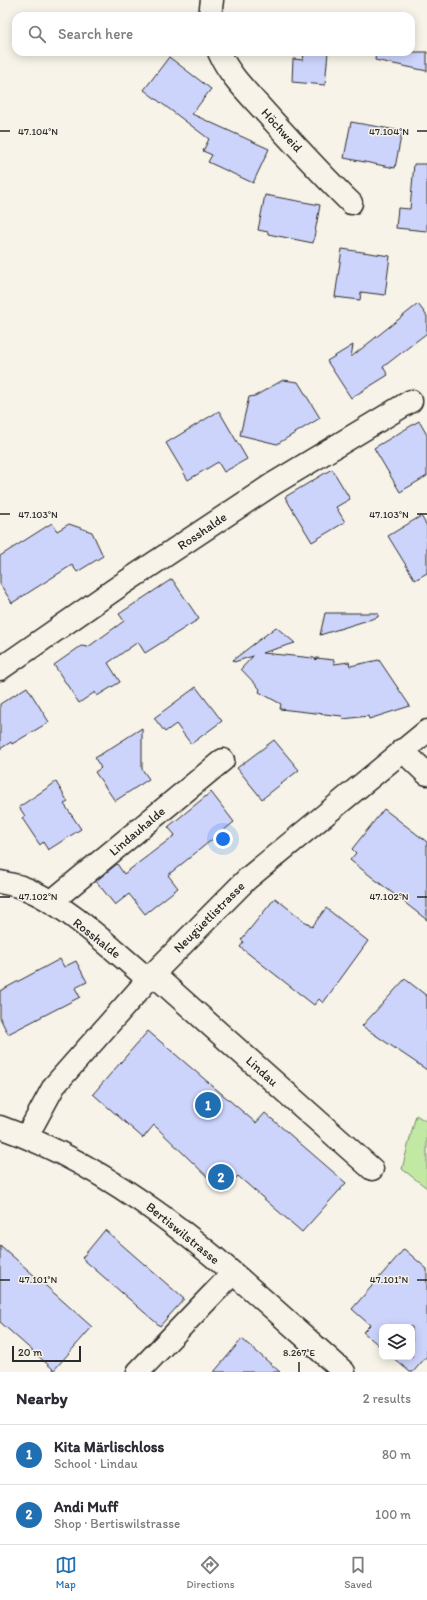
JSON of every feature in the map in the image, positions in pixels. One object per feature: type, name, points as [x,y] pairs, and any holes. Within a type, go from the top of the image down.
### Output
[{"type":"street","points":[[210,12],[212,0]]},
{"type":"street","name":"Höchweid","points":[[221,56],[225,66],[251,96],[318,171],[351,203]]},
{"type":"street","name":"Rosshalde","points":[[0,669],[118,587],[273,484],[411,402]]},
{"type":"street","name":"Neugüetlistrasse","points":[[27,1136],[54,1086],[151,977],[247,879],[402,750],[427,731]]},
{"type":"street","points":[[402,750],[427,774]]},
{"type":"street","name":"Lindauhalde","points":[[50,902],[223,760]]},
{"type":"street","name":"Rosshalde","points":[[0,882],[24,888],[50,902],[90,930],[151,977]]},
{"type":"street","name":"Lindau","points":[[151,977],[372,1169]]},
{"type":"street","name":"Bertiswilstrasse","points":[[0,1127],[27,1136],[80,1161],[133,1194],[172,1223],[344,1372]]},
{"type":"street","points":[[138,1372],[232,1274]]},
{"type":"green space","points":[[416,1115],[427,1122],[427,1188],[402,1169]]},
{"type":"building","points":[[415,52],[427,52],[427,71],[375,60],[376,56],[415,56]]},
{"type":"building","points":[[304,56],[328,56],[325,85],[292,82],[293,59],[303,60]]},
{"type":"building","points":[[169,57],[211,89],[192,114],[269,149],[253,183],[208,162],[212,155],[203,151],[209,139],[144,90]]},
{"type":"building","points":[[351,122],[402,131],[395,168],[344,158]]},
{"type":"building","points":[[414,164],[427,164],[427,231],[396,228],[398,208],[410,209]]},
{"type":"building","points":[[265,195],[320,205],[313,243],[268,234],[268,232],[258,230]]},
{"type":"building","points":[[342,249],[390,256],[385,295],[361,292],[360,300],[335,297]]},
{"type":"building","points":[[418,304],[427,316],[427,333],[383,367],[388,375],[351,398],[327,361],[353,345],[351,357]]},
{"type":"building","points":[[283,380],[298,382],[320,418],[277,444],[240,435],[249,397],[255,396]]},
{"type":"building","points":[[219,411],[247,459],[224,472],[218,462],[188,480],[166,443]]},
{"type":"building","points":[[419,421],[427,435],[427,476],[400,492],[374,448]]},
{"type":"building","points":[[332,469],[350,499],[336,507],[345,522],[312,542],[285,497]]},
{"type":"building","points":[[421,516],[427,526],[427,573],[415,580],[388,536]]},
{"type":"building","points":[[52,523],[57,531],[69,524],[92,532],[103,556],[77,572],[72,565],[12,603],[0,584],[0,556]]},
{"type":"building","points":[[172,579],[199,619],[145,653],[138,642],[108,663],[120,682],[97,696],[95,692],[79,703],[54,665],[81,646],[88,647],[124,621],[119,614]]},
{"type":"building","points":[[325,613],[378,613],[378,617],[320,635]]},
{"type":"building","points":[[276,627],[295,643],[262,653],[314,658],[316,660],[316,658],[334,660],[334,664],[349,662],[350,666],[379,660],[410,706],[369,719],[368,716],[343,719],[342,716],[280,709],[281,704],[259,692],[260,689],[241,669],[253,656],[234,662],[233,660]]},
{"type":"building","points":[[27,687],[49,722],[12,744],[11,742],[0,749],[0,704]]},
{"type":"building","points":[[196,687],[222,721],[191,744],[176,724],[165,732],[154,718]]},
{"type":"building","points":[[142,728],[142,769],[149,779],[115,801],[95,772],[101,768],[95,758]]},
{"type":"building","points":[[274,740],[299,770],[262,799],[237,768]]},
{"type":"building","points":[[56,782],[68,802],[64,804],[81,829],[48,850],[43,842],[40,845],[22,818],[25,816],[19,807]]},
{"type":"building","points":[[211,792],[234,822],[168,875],[178,888],[145,914],[129,894],[115,905],[96,881],[117,864],[124,874],[175,835],[168,827]]},
{"type":"building","points":[[384,809],[427,842],[427,920],[350,860],[356,853],[352,849]]},
{"type":"building","points":[[275,898],[312,927],[326,908],[368,941],[323,1003],[319,999],[314,1005],[240,947],[244,942],[241,940]]},
{"type":"building","points":[[60,959],[64,967],[76,961],[87,982],[75,988],[80,997],[8,1034],[0,1018],[0,991]]},
{"type":"building","points":[[405,979],[427,996],[427,1070],[362,1026]]},
{"type":"building","points":[[148,1031],[256,1123],[265,1113],[346,1183],[302,1232],[238,1176],[222,1191],[154,1125],[143,1138],[93,1094]]},
{"type":"building","points":[[105,1230],[184,1299],[160,1326],[82,1258]]},
{"type":"building","points":[[0,1245],[92,1327],[54,1370],[0,1322]]},
{"type":"building","points":[[404,1249],[427,1269],[427,1356],[413,1372],[410,1372],[396,1360],[415,1360],[415,1324],[379,1324],[379,1345],[363,1332],[370,1325],[352,1309]]},
{"type":"building","points":[[242,1339],[280,1372],[214,1372]]},
{"type":"place","name":"Kita Märlischloss","points":[[208,1105]]},
{"type":"place","name":"Andi Muff","points":[[221,1177]]}]
